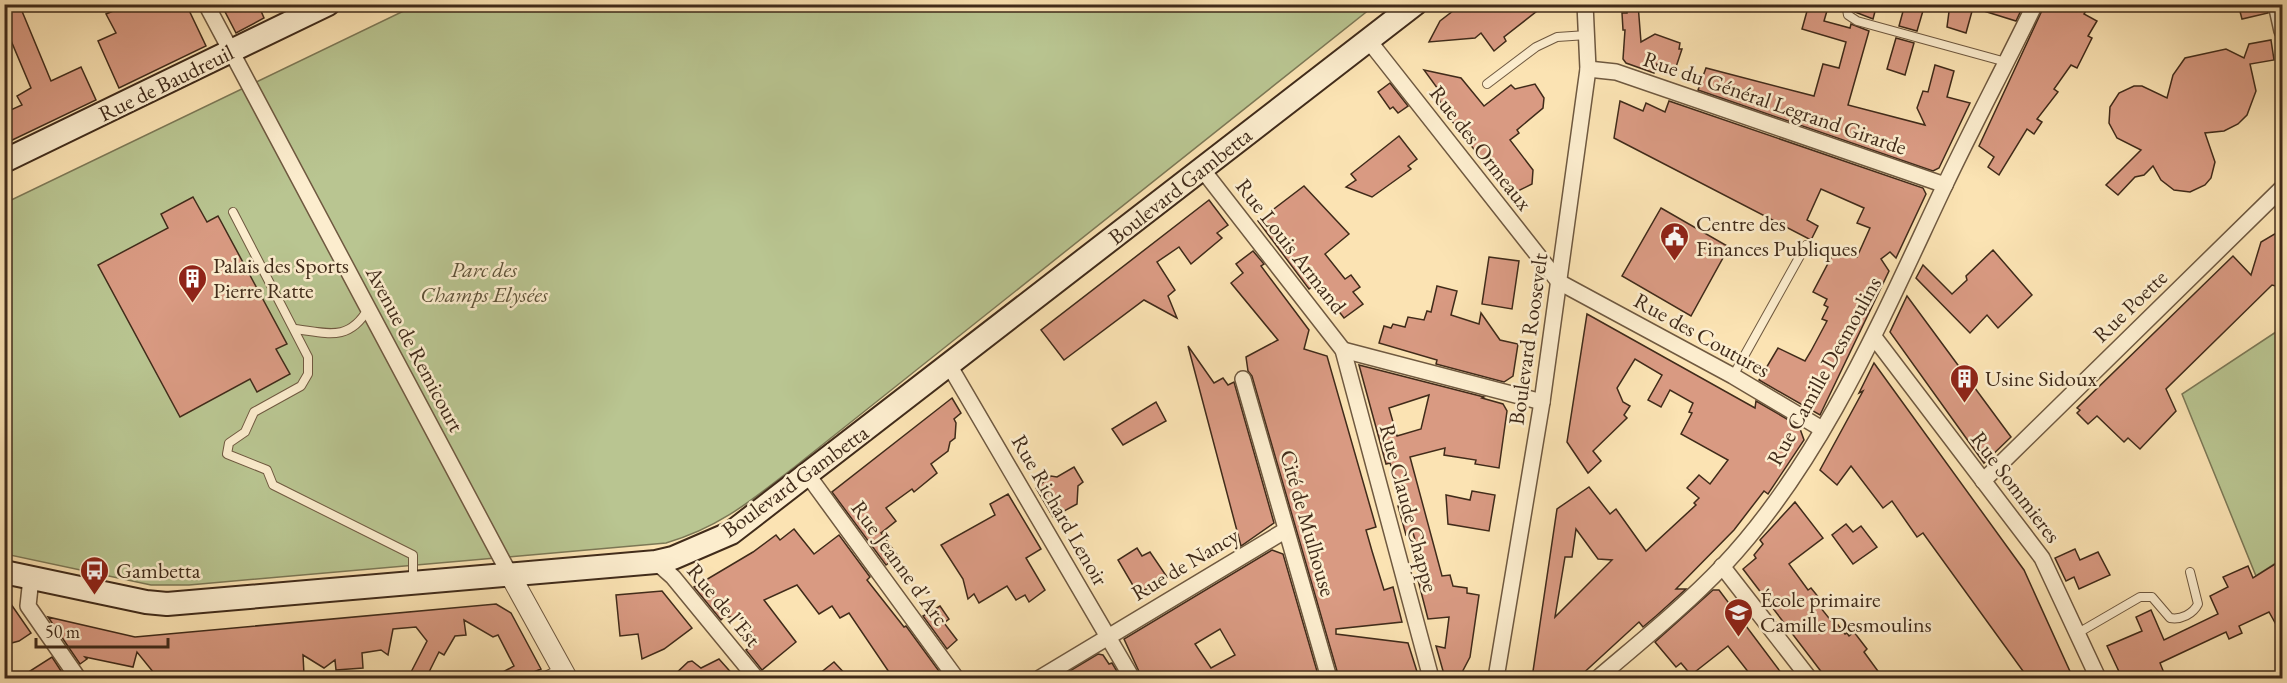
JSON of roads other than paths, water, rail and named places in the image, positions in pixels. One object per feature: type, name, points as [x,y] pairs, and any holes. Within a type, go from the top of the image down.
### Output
[{"type":"main road","name":"Rue de Baudreuil","points":[[4,161],[328,4]]},
{"type":"main road","name":"Boulevard Gambetta","points":[[4,572],[146,602],[167,604],[656,562],[673,558],[731,533],[1415,4]]},
{"type":"street","name":"Avenue de Remicourt","points":[[206,4],[509,573]]},
{"type":"street","name":"Boulevard Roosevelt","points":[[1496,678],[1542,402],[1588,69],[1585,4]]},
{"type":"street","points":[[2276,4],[2283,31]]},
{"type":"street","name":"Rue Camille Desmoulins","points":[[1598,678],[1722,566],[1787,483],[1822,429],[1874,337],[2006,62],[2030,6]]},
{"type":"street","name":"Rue des Ormeaux","points":[[1369,41],[1559,282]]},
{"type":"street","name":"Rue du Général Legrand Girarde","points":[[1588,69],[1616,72],[1945,186]]},
{"type":"street","name":"Rue Louis Armand","points":[[1202,169],[1344,350]]},
{"type":"street","name":"Rue Poette","points":[[1983,481],[2283,188]]},
{"type":"street","name":"Rue des Coutures","points":[[1559,282],[1733,376],[1822,429]]},
{"type":"street","name":"Rue Sommieres","points":[[1874,337],[2042,558],[2098,678]]},
{"type":"street","points":[[1344,350],[1542,402]]},
{"type":"street","name":"Rue Claude Chappe","points":[[1344,350],[1431,678]]},
{"type":"street","name":"Rue Richard Lenoir","points":[[949,365],[1132,678]]},
{"type":"street","name":"Cité de Mulhouse","points":[[1243,379],[1329,678]]},
{"type":"street","name":"Rue Jeanne d'Arc","points":[[807,474],[956,678]]},
{"type":"street","name":"Rue de Nancy","points":[[1108,637],[1286,530]]},
{"type":"street","name":"Rue de l'Est","points":[[656,562],[674,577],[756,678]]},
{"type":"street","points":[[1722,566],[1809,678]]},
{"type":"street","points":[[509,573],[564,673]]},
{"type":"street","points":[[32,578],[28,606],[78,678]]},
{"type":"street","points":[[1040,678],[1108,637]]},
{"type":"lane","points":[[1845,4],[1848,15],[1857,21],[2006,62]]},
{"type":"lane","points":[[1487,84],[1536,47],[1557,37],[1587,35]]},
{"type":"lane","points":[[233,212],[308,357],[308,374],[302,386],[254,412],[245,432],[229,443],[227,454],[267,470],[273,485],[413,555],[413,582]]},
{"type":"lane","points":[[1733,376],[1806,245]]},
{"type":"lane","points":[[295,330],[336,334],[343,332],[360,323],[368,309]]},
{"type":"lane","points":[[2078,633],[2140,597],[2152,597],[2170,618],[2176,620],[2194,611],[2198,604],[2190,572]]},
{"type":"lane","points":[[540,678],[564,673]]},
{"type":"place","name":"Centre des Finances Publiques","points":[[1675,262]]},
{"type":"place","name":"Palais des Sports Pierre Ratte","points":[[192,304]]},
{"type":"place","name":"Usine Sidoux","points":[[1964,404]]},
{"type":"place","name":"Gambetta","points":[[95,596]]},
{"type":"place","name":"École primaire Camille Desmoulins","points":[[1739,638]]},
{"type":"park label","name":"Parc des Champs Elysées","points":[[484,282]]}]
